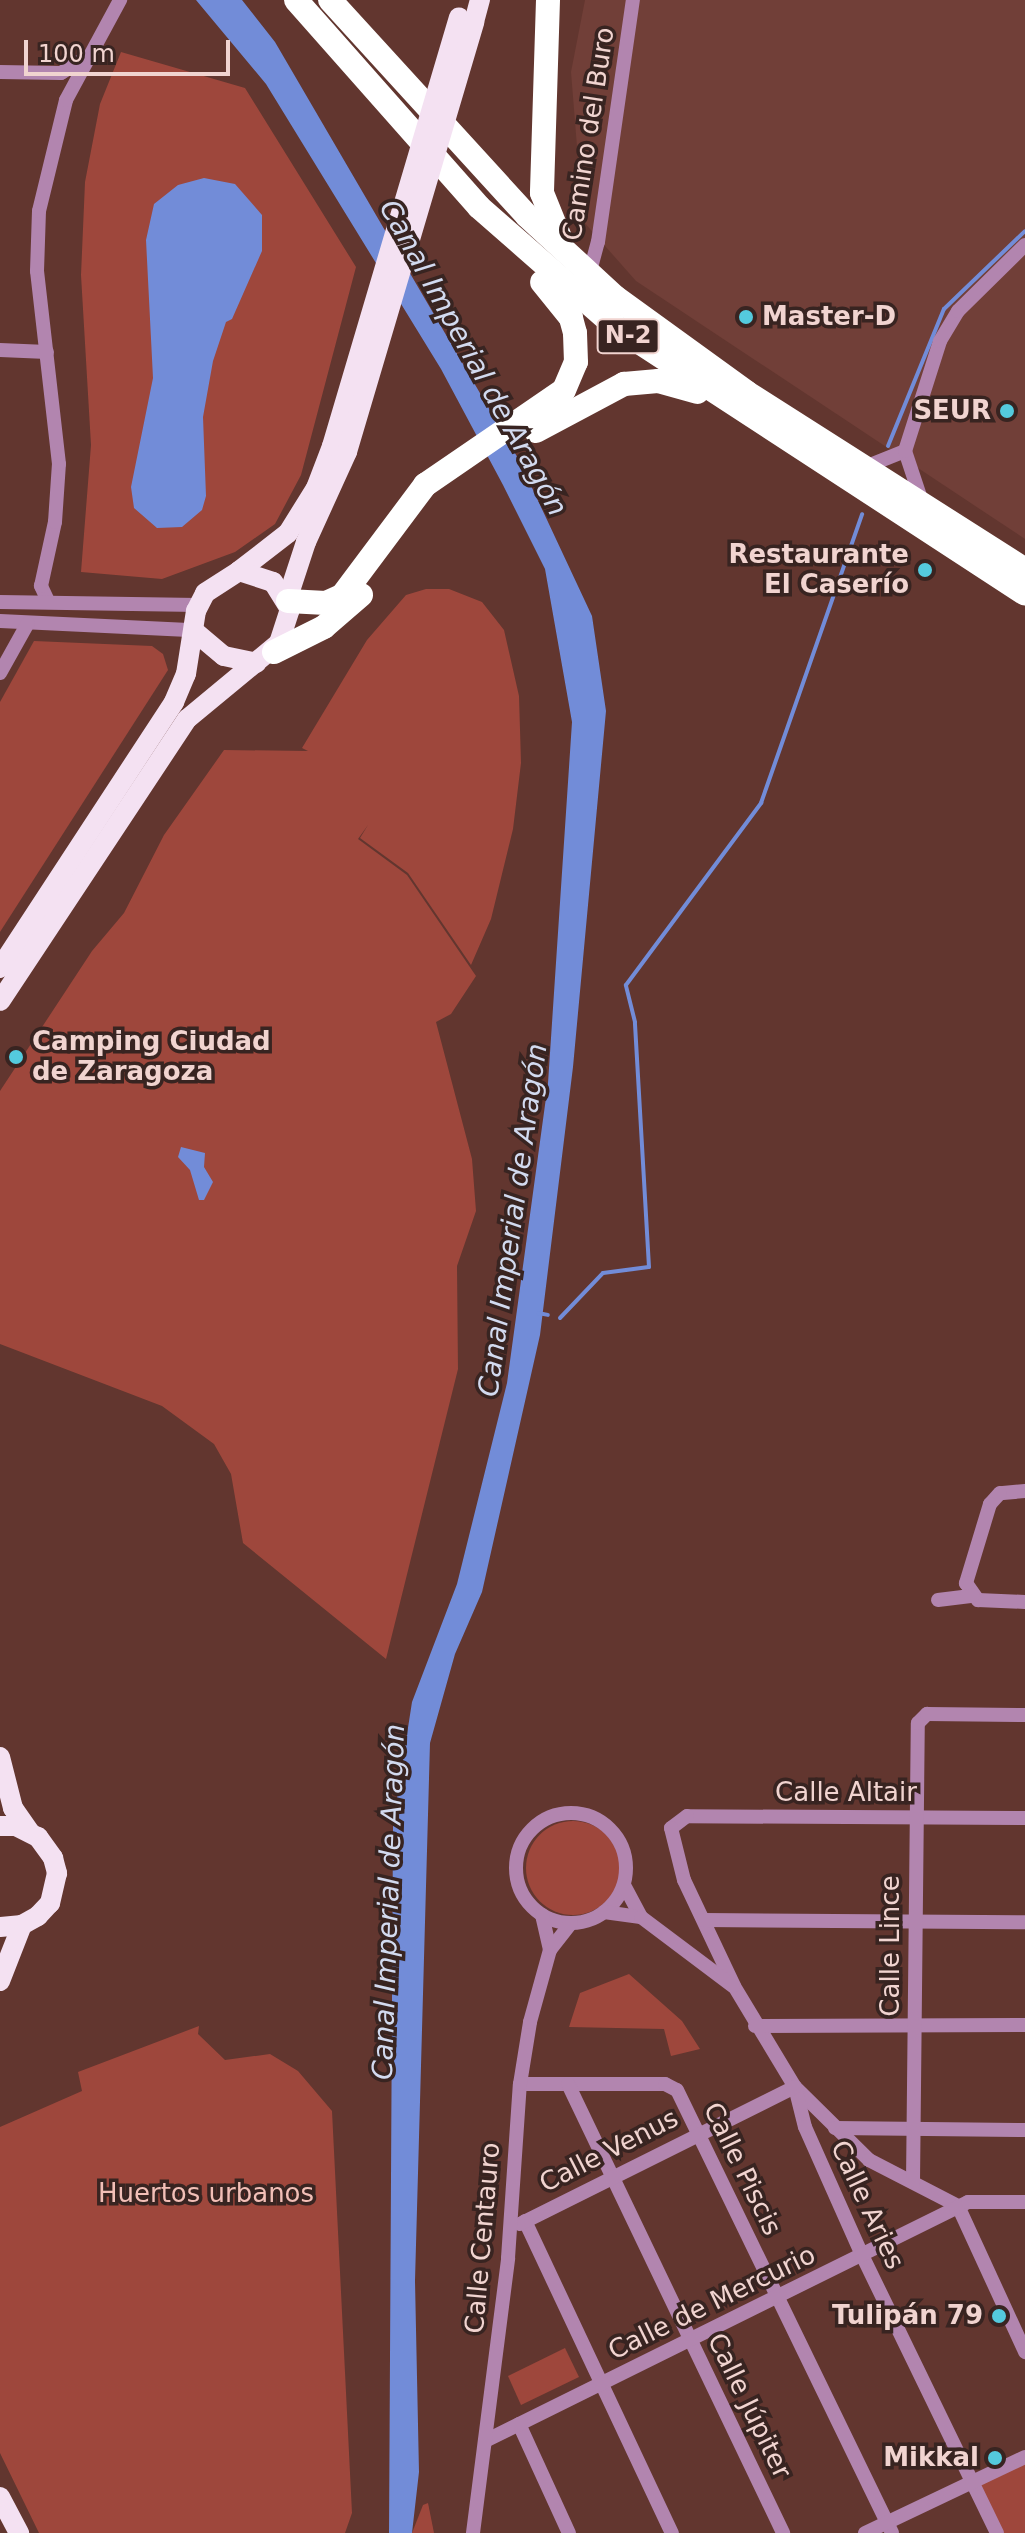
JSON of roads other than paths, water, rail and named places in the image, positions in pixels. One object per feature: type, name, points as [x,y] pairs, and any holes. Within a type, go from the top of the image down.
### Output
[{"type":"highway","name":"N-2","points":[[296,0],[479,207],[616,327],[720,399],[1025,594]]},
{"type":"highway","name":"N-2","points":[[330,0],[580,267],[675,343],[1025,570]]},
{"type":"highway","points":[[548,0],[542,193],[548,216],[580,267]]},
{"type":"highway","points":[[479,207],[571,318],[577,349],[572,375],[564,390],[539,420]]},
{"type":"highway","points":[[293,597],[326,603],[347,592],[429,491],[539,420],[608,390],[641,381],[676,384],[720,399]]},
{"type":"highway","points":[[265,657],[316,632],[351,606],[429,491]]},
{"type":"main road","points":[[0,1001],[187,719],[265,657],[287,630],[306,542],[340,449],[465,13],[480,0]]},
{"type":"main road","points":[[0,968],[174,702],[186,674],[198,605],[215,583],[239,571],[288,533],[340,449]]},
{"type":"main road","points":[[239,571],[267,577],[293,597]]},
{"type":"main road","points":[[194,630],[224,656],[265,657]]},
{"type":"main road","points":[[0,1757],[13,1808],[29,1831],[46,1845],[57,1873],[50,1903],[22,1925],[0,1981]]},
{"type":"main road","points":[[0,1826],[29,1831]]},
{"type":"main road","points":[[0,1927],[22,1925]]},
{"type":"main road","points":[[0,2497],[19,2533]]},
{"type":"street","points":[[48,601],[41,586],[55,522],[59,464],[37,242],[45,174],[66,100],[120,0]]},
{"type":"street","name":"Camino del Buro","points":[[580,267],[598,242],[633,0]]},
{"type":"street","points":[[0,72],[57,77],[86,58]]},
{"type":"street","points":[[57,77],[66,100]]},
{"type":"street","points":[[928,509],[913,483],[905,451],[949,323],[1025,245]]},
{"type":"street","points":[[0,350],[47,352]]},
{"type":"street","points":[[864,467],[905,451]]},
{"type":"street","points":[[0,602],[198,605]]},
{"type":"street","points":[[0,621],[194,630]]},
{"type":"street","points":[[0,673],[28,623]]},
{"type":"street","points":[[973,1596],[967,1569],[990,1504],[1000,1493],[1025,1491]]},
{"type":"street","points":[[938,1600],[973,1596],[1025,1602]]},
{"type":"street","name":"Calle Lince","points":[[913,2182],[917,1728],[927,1714],[1025,1715]]},
{"type":"street","points":[[581,1813],[609,1828],[625,1855],[624,1885],[604,1912],[571,1923],[542,1915],[520,1889],[517,1864],[523,1840],[548,1817],[581,1813]]},
{"type":"street","name":"Calle Altair","points":[[671,1828],[687,1816],[1025,1818]]},
{"type":"street","name":"Calle Aries","points":[[671,1828],[680,1868],[734,1986],[755,2026],[795,2087],[862,2255],[997,2533]]},
{"type":"street","name":"Calle Aries","points":[[624,1885],[641,1917],[734,1986]]},
{"type":"street","name":"Calle Aries","points":[[604,1912],[641,1917]]},
{"type":"street","name":"Calle Centauro","points":[[542,1915],[550,1950]]},
{"type":"street","points":[[704,1920],[1025,1922]]},
{"type":"street","name":"Calle Centauro","points":[[473,2533],[509,2248],[520,2084],[530,2022],[550,1950],[571,1923]]},
{"type":"street","points":[[755,2026],[1025,2025]]},
{"type":"street","points":[[520,2084],[568,2084]]},
{"type":"street","name":"Calle Piscis","points":[[568,2084],[674,2086],[890,2528]]},
{"type":"street","name":"Calle Júpiter","points":[[568,2084],[783,2533]]},
{"type":"street","name":"Calle Venus","points":[[510,2231],[528,2219],[795,2087]]},
{"type":"street","points":[[806,2110],[842,2128],[874,2163],[958,2206],[1025,2352]]},
{"type":"street","points":[[842,2128],[1025,2130]]},
{"type":"street","points":[[958,2206],[975,2201],[1025,2202]]},
{"type":"street","name":"Calle Venus","points":[[511,2206],[528,2219]]},
{"type":"street","name":"Calle de Mercurio","points":[[485,2441],[958,2206]]},
{"type":"street","points":[[528,2219],[535,2242],[672,2533]]},
{"type":"street","points":[[509,2248],[535,2242]]},
{"type":"street","points":[[519,2424],[569,2533]]},
{"type":"street","points":[[865,2533],[890,2528],[1025,2457]]},
{"type":"water","name":"Canal Imperial de Aragón","points":[[196,0],[242,0],[275,42],[519,460],[592,616],[606,711],[573,1067],[540,1335],[482,1592],[455,1654],[430,1743],[415,2281],[419,2472],[412,2533],[389,2533],[393,1824],[412,1702],[457,1584],[507,1383],[548,1083],[572,722],[545,569],[503,485],[441,369],[266,84]]},
{"type":"water","points":[[204,178],[235,184],[262,215],[262,251],[232,319],[226,322],[213,361],[203,417],[206,496],[202,510],[182,527],[157,528],[134,508],[131,487],[153,378],[146,240],[154,204],[178,185]]},
{"type":"water","points":[[181,1147],[205,1153],[204,1167],[213,1182],[204,1200],[199,1200],[190,1170],[178,1157]]},
{"type":"waterway","points":[[888,446],[944,309],[1025,231]]},
{"type":"waterway","points":[[560,1318],[603,1273],[649,1267],[635,1022],[626,985],[761,803],[862,514]]},
{"type":"waterway","points":[[538,1313],[548,1315]]},
{"type":"place","name":"Master-D","points":[[746,317]]},
{"type":"place","name":"SEUR","points":[[1007,411]]},
{"type":"place","name":"Restaurante El Caserío","points":[[925,570]]},
{"type":"place","name":"Camping Ciudad de Zaragoza","points":[[16,1057]]},
{"type":"place","name":"Tulipán 79","points":[[999,2316]]},
{"type":"place","name":"Mikkal","points":[[995,2458]]},
{"type":"park label","name":"Huertos urbanos","points":[[206,2194]]}]
